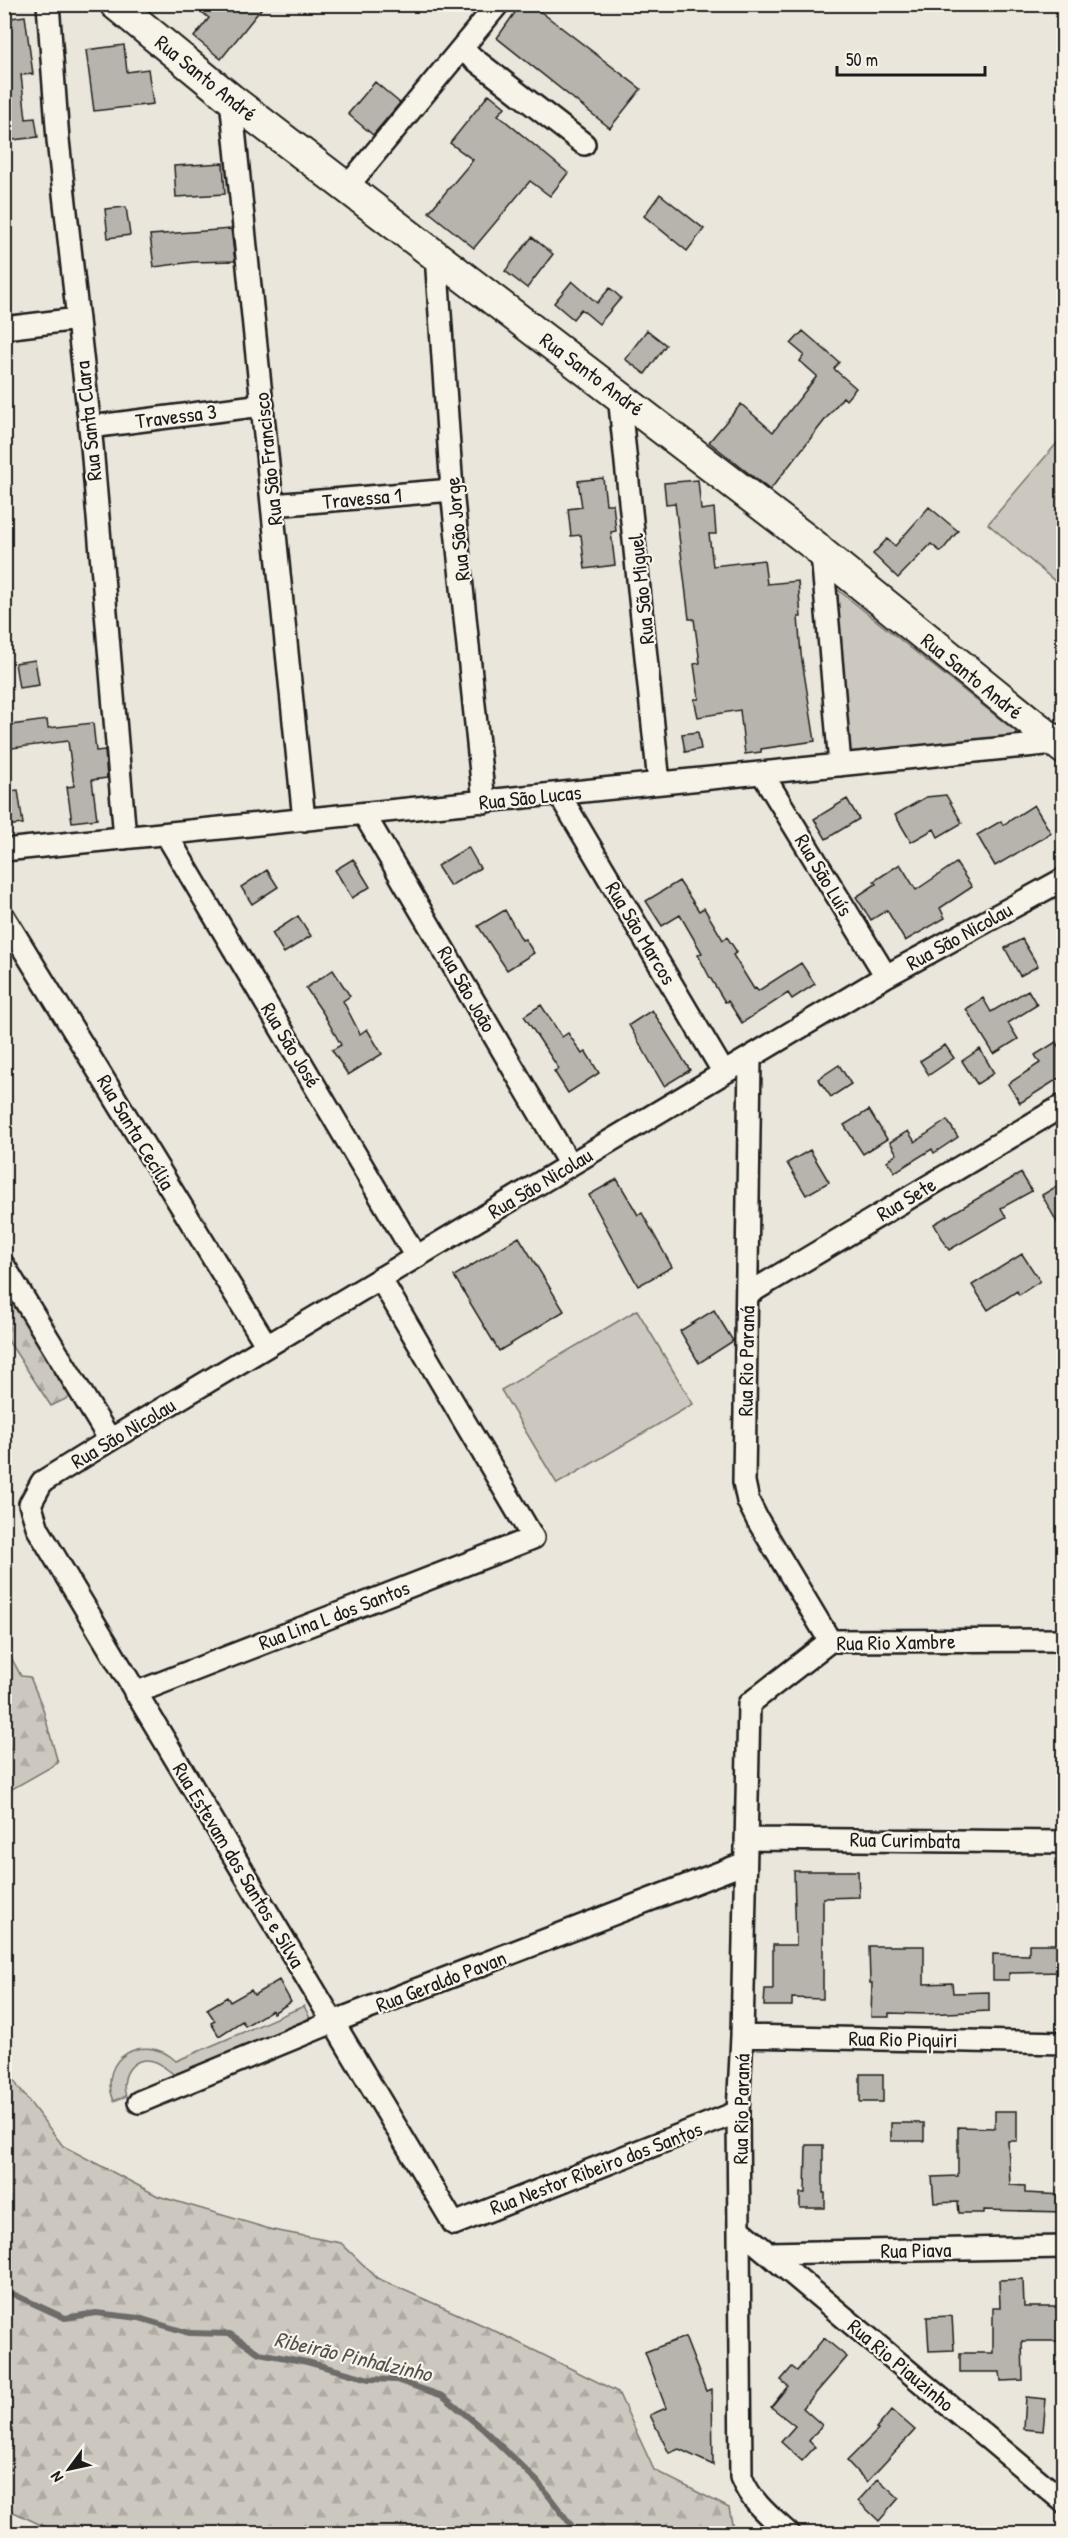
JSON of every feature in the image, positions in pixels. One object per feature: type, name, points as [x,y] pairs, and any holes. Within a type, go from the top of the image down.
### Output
[{"type":"street","name":"Rua Santa Clara","points":[[48,4],[58,140],[90,427],[125,838]]},
{"type":"street","name":"Rua Santo André","points":[[115,4],[231,99],[815,546],[1059,746]]},
{"type":"street","points":[[347,187],[498,4]]},
{"type":"street","points":[[461,49],[584,144]]},
{"type":"street","name":"Rua São Francisco","points":[[231,99],[304,820]]},
{"type":"street","name":"Rua São Jorge","points":[[436,255],[452,490],[484,801]]},
{"type":"street","points":[[4,328],[78,319]]},
{"type":"street","name":"Rua São Miguel","points":[[619,394],[659,783]]},
{"type":"street","name":"Travessa 3","points":[[90,427],[263,405]]},
{"type":"street","name":"Travessa 1","points":[[273,505],[452,490]]},
{"type":"street","points":[[822,553],[840,765]]},
{"type":"street","name":"Rua São Lucas","points":[[4,850],[840,765],[1059,746]]},
{"type":"street","name":"Rua São Luís","points":[[762,773],[886,976]]},
{"type":"street","name":"Rua São Marcos","points":[[559,794],[724,1073]]},
{"type":"street","name":"Rua São João","points":[[364,814],[570,1165]]},
{"type":"street","name":"Rua São José","points":[[166,834],[416,1257]]},
{"type":"street","name":"Rua São Nicolau","points":[[30,1504],[42,1482],[110,1440],[886,976],[1064,879]]},
{"type":"street","name":"Rua Santa Cecília","points":[[4,917],[267,1346]]},
{"type":"street","name":"Rua Rio Paraná","points":[[750,1058],[744,1482],[748,1501],[757,1519],[830,1641]]},
{"type":"street","name":"Rua Sete","points":[[748,1294],[1064,1105]]},
{"type":"street","points":[[4,1266],[110,1440]]},
{"type":"street","name":"Rua Lina L dos Santos","points":[[135,1693],[533,1538],[380,1278]]},
{"type":"street","name":"Rua Estevam dos Santos e Silva","points":[[30,1504],[38,1529],[454,2224]]},
{"type":"street","name":"Rua Rio Xambre","points":[[749,1704],[830,1641],[1064,1640]]},
{"type":"street","name":"Rua Rio Paraná","points":[[749,1704],[742,2036],[738,2112],[741,2477],[747,2492],[760,2508],[789,2534]]},
{"type":"street","name":"Rua Curimbata","points":[[746,1839],[1064,1842]]},
{"type":"street","name":"Rua Geraldo Pavan","points":[[139,2102],[333,2022],[745,1863]]},
{"type":"street","name":"Rua Rio Piquiri","points":[[742,2036],[1064,2043]]},
{"type":"street","name":"Rua Nestor Ribeiro dos Santos","points":[[454,2224],[738,2112]]},
{"type":"street","name":"Rua Rio Piauzinho","points":[[739,2229],[1064,2502]]},
{"type":"street","name":"Rua Piava","points":[[768,2253],[1064,2247]]},
{"type":"green space","points":[[1063,436],[1063,588],[988,524]]},
{"type":"green space","points":[[833,586],[1021,736],[849,752]]},
{"type":"green space","points":[[5,1290],[70,1397],[51,1406],[5,1336]]},
{"type":"green space","points":[[637,1310],[693,1404],[557,1484],[501,1390]]},
{"type":"green space","points":[[11,1657],[21,1676],[30,1677],[42,1706],[58,1763],[5,1793],[5,1659]]},
{"type":"green space","points":[[304,2006],[310,2018],[176,2075],[156,2062],[148,2060],[135,2064],[124,2081],[126,2096],[114,2101],[110,2086],[112,2072],[117,2062],[126,2054],[138,2049],[150,2049],[163,2052],[176,2061]]},
{"type":"green space","points":[[4,2060],[18,2087],[63,2146],[158,2196],[273,2230],[341,2243],[377,2278],[487,2327],[618,2392],[654,2470],[729,2508],[734,2533],[60,2534],[5,2508]]},
{"type":"building","points":[[192,4],[265,4],[221,59],[194,37],[209,18]]},
{"type":"building","points":[[521,4],[529,4],[545,15],[641,89],[610,128],[497,38]]},
{"type":"building","points":[[25,16],[33,74],[21,75],[26,119],[35,118],[38,137],[4,141],[4,19]]},
{"type":"building","points":[[124,45],[127,72],[148,69],[153,104],[94,111],[86,50]]},
{"type":"building","points":[[375,82],[400,103],[373,135],[348,114]]},
{"type":"building","points":[[489,94],[505,107],[498,115],[568,173],[550,196],[530,181],[474,248],[429,212],[473,160],[450,143]]},
{"type":"building","points":[[223,163],[225,194],[176,197],[174,166]]},
{"type":"building","points":[[660,194],[704,229],[687,251],[644,216]]},
{"type":"building","points":[[126,207],[130,235],[108,238],[105,209]]},
{"type":"building","points":[[231,229],[235,261],[193,262],[154,267],[150,235]]},
{"type":"building","points":[[532,237],[553,254],[527,288],[505,271]]},
{"type":"building","points":[[572,281],[597,303],[610,288],[621,298],[599,324],[581,309],[573,319],[554,303]]},
{"type":"building","points":[[647,330],[666,345],[645,374],[625,359]]},
{"type":"building","points":[[803,331],[839,362],[834,369],[856,388],[846,400],[843,397],[770,490],[709,442],[741,404],[773,432],[817,376],[800,361],[804,355],[791,344]]},
{"type":"building","points":[[603,478],[606,504],[613,504],[616,531],[611,532],[615,565],[585,569],[581,535],[571,536],[568,509],[582,507],[578,481]]},
{"type":"building","points":[[698,480],[701,510],[714,508],[716,534],[709,534],[713,566],[764,560],[767,584],[798,581],[801,654],[815,741],[761,749],[761,752],[745,754],[740,710],[698,717],[694,699],[699,699],[694,664],[700,663],[694,619],[689,619],[675,503],[666,504],[664,483]]},
{"type":"building","points":[[929,507],[958,531],[941,552],[931,544],[898,578],[873,554],[887,539],[895,546]]},
{"type":"building","points":[[35,660],[39,685],[19,688],[15,663]]},
{"type":"building","points":[[47,720],[48,728],[93,723],[96,751],[105,750],[107,778],[92,780],[97,819],[72,822],[67,787],[74,786],[68,741],[4,749],[4,726]]},
{"type":"building","points":[[698,732],[701,749],[685,752],[682,734]]},
{"type":"building","points":[[18,790],[23,824],[4,826],[4,792]]},
{"type":"building","points":[[946,795],[962,823],[938,837],[934,829],[911,842],[895,815],[926,797]]},
{"type":"building","points":[[847,799],[859,819],[826,839],[814,819]]},
{"type":"building","points":[[1034,805],[1051,833],[995,866],[977,835],[1001,821],[1003,825]]},
{"type":"building","points":[[468,847],[480,868],[450,886],[437,866]]},
{"type":"building","points":[[353,859],[370,887],[352,898],[335,870]]},
{"type":"building","points":[[956,863],[972,887],[940,908],[945,918],[905,941],[887,910],[871,920],[856,897],[876,884],[874,881],[900,864],[916,890]]},
{"type":"building","points":[[267,870],[278,887],[252,904],[241,887]]},
{"type":"building","points":[[679,881],[699,911],[704,908],[723,940],[727,937],[737,952],[733,955],[754,989],[758,991],[801,963],[815,984],[792,999],[788,993],[742,1023],[728,1001],[725,1002],[709,976],[698,955],[702,953],[680,915],[662,926],[646,901]]},
{"type":"building","points":[[505,910],[522,940],[525,939],[534,953],[507,970],[478,926]]},
{"type":"building","points":[[298,916],[311,936],[284,953],[272,933]]},
{"type":"building","points":[[1022,939],[1038,966],[1020,976],[1005,948]]},
{"type":"building","points":[[333,970],[350,996],[343,1001],[360,1034],[367,1029],[382,1054],[348,1075],[332,1050],[341,1045],[306,988]]},
{"type":"building","points":[[1028,990],[1037,1005],[1008,1023],[1018,1039],[994,1054],[966,1009],[983,998],[991,1012]]},
{"type":"building","points":[[541,1005],[562,1037],[568,1033],[582,1054],[586,1052],[599,1073],[568,1093],[554,1071],[559,1069],[524,1016]]},
{"type":"building","points":[[652,1010],[690,1070],[664,1086],[629,1025]]},
{"type":"building","points":[[1056,1042],[1064,1055],[1064,1075],[1020,1103],[1008,1084],[1040,1063],[1035,1055]]},
{"type":"building","points":[[945,1045],[954,1058],[929,1075],[920,1061]]},
{"type":"building","points":[[980,1049],[994,1073],[977,1084],[962,1061]]},
{"type":"building","points":[[839,1065],[851,1084],[831,1097],[818,1079]]},
{"type":"building","points":[[869,1110],[887,1139],[863,1154],[844,1125]]},
{"type":"building","points":[[947,1120],[958,1137],[934,1153],[932,1149],[895,1172],[887,1161],[897,1154],[890,1142],[908,1131],[915,1142]]},
{"type":"building","points":[[810,1150],[829,1182],[806,1195],[787,1163]]},
{"type":"building","points":[[1021,1173],[1032,1191],[1001,1208],[1006,1217],[949,1250],[934,1224]]},
{"type":"building","points":[[617,1179],[638,1215],[642,1213],[672,1267],[638,1286],[589,1195]]},
{"type":"building","points":[[1064,1182],[1064,1235],[1042,1195]]},
{"type":"building","points":[[519,1237],[564,1311],[499,1351],[454,1276]]},
{"type":"building","points":[[1022,1254],[1040,1281],[1019,1295],[1017,1291],[988,1310],[972,1285]]},
{"type":"building","points":[[714,1310],[733,1341],[699,1363],[680,1331]]},
{"type":"building","points":[[794,1871],[858,1871],[859,1897],[823,1898],[823,1999],[792,1998],[792,2006],[764,2006],[765,1989],[773,1989],[773,1945],[796,1945]]},
{"type":"building","points":[[1029,1944],[1064,1944],[1064,1972],[1009,1973],[1009,1980],[993,1980],[993,1954],[1029,1955]]},
{"type":"building","points":[[869,1946],[924,1946],[924,1984],[952,1983],[953,1993],[989,1992],[989,2011],[889,2013],[889,2017],[871,2017],[872,1983],[870,1983]]},
{"type":"building","points":[[279,1980],[291,2002],[245,2026],[242,2021],[219,2036],[211,2023],[215,2021],[207,2009],[227,1997],[230,2002],[251,1990],[254,1995]]},
{"type":"building","points":[[860,2074],[883,2074],[883,2102],[860,2102]]},
{"type":"building","points":[[995,2111],[1017,2111],[1017,2141],[1008,2141],[1010,2185],[1025,2186],[1025,2193],[1064,2195],[1064,2212],[984,2210],[984,2213],[959,2213],[958,2202],[934,2203],[932,2177],[958,2176],[958,2127],[995,2128]]},
{"type":"building","points":[[891,2123],[924,2123],[924,2141],[891,2141]]},
{"type":"building","points":[[806,2145],[823,2145],[825,2208],[800,2208],[800,2193],[805,2193]]},
{"type":"building","points":[[1023,2279],[1024,2307],[1058,2307],[1059,2341],[1022,2341],[1023,2380],[1001,2381],[1000,2372],[960,2372],[960,2353],[993,2353],[993,2307],[1000,2307],[999,2280]]},
{"type":"building","points":[[952,2316],[954,2350],[929,2351],[927,2317]]},
{"type":"building","points":[[685,2337],[706,2391],[712,2389],[713,2465],[679,2449],[669,2453],[650,2415],[666,2408],[645,2352]]},
{"type":"building","points":[[824,2338],[847,2357],[803,2408],[822,2425],[809,2441],[815,2447],[802,2461],[781,2442],[795,2426],[771,2407],[788,2386],[781,2380],[792,2367],[797,2371]]},
{"type":"building","points":[[1026,2397],[1046,2399],[1043,2431],[1024,2429]]},
{"type":"building","points":[[892,2410],[915,2430],[867,2482],[847,2461],[878,2430],[876,2429]]},
{"type":"building","points":[[878,2479],[899,2498],[879,2521],[858,2501]]},
{"type":"waterway","name":"Ribeirão Pinhalzinho","points":[[4,2290],[65,2318],[96,2313],[139,2318],[189,2333],[230,2334],[259,2353],[307,2362],[369,2379],[396,2380],[443,2396],[484,2430],[538,2482],[578,2534]]}]
